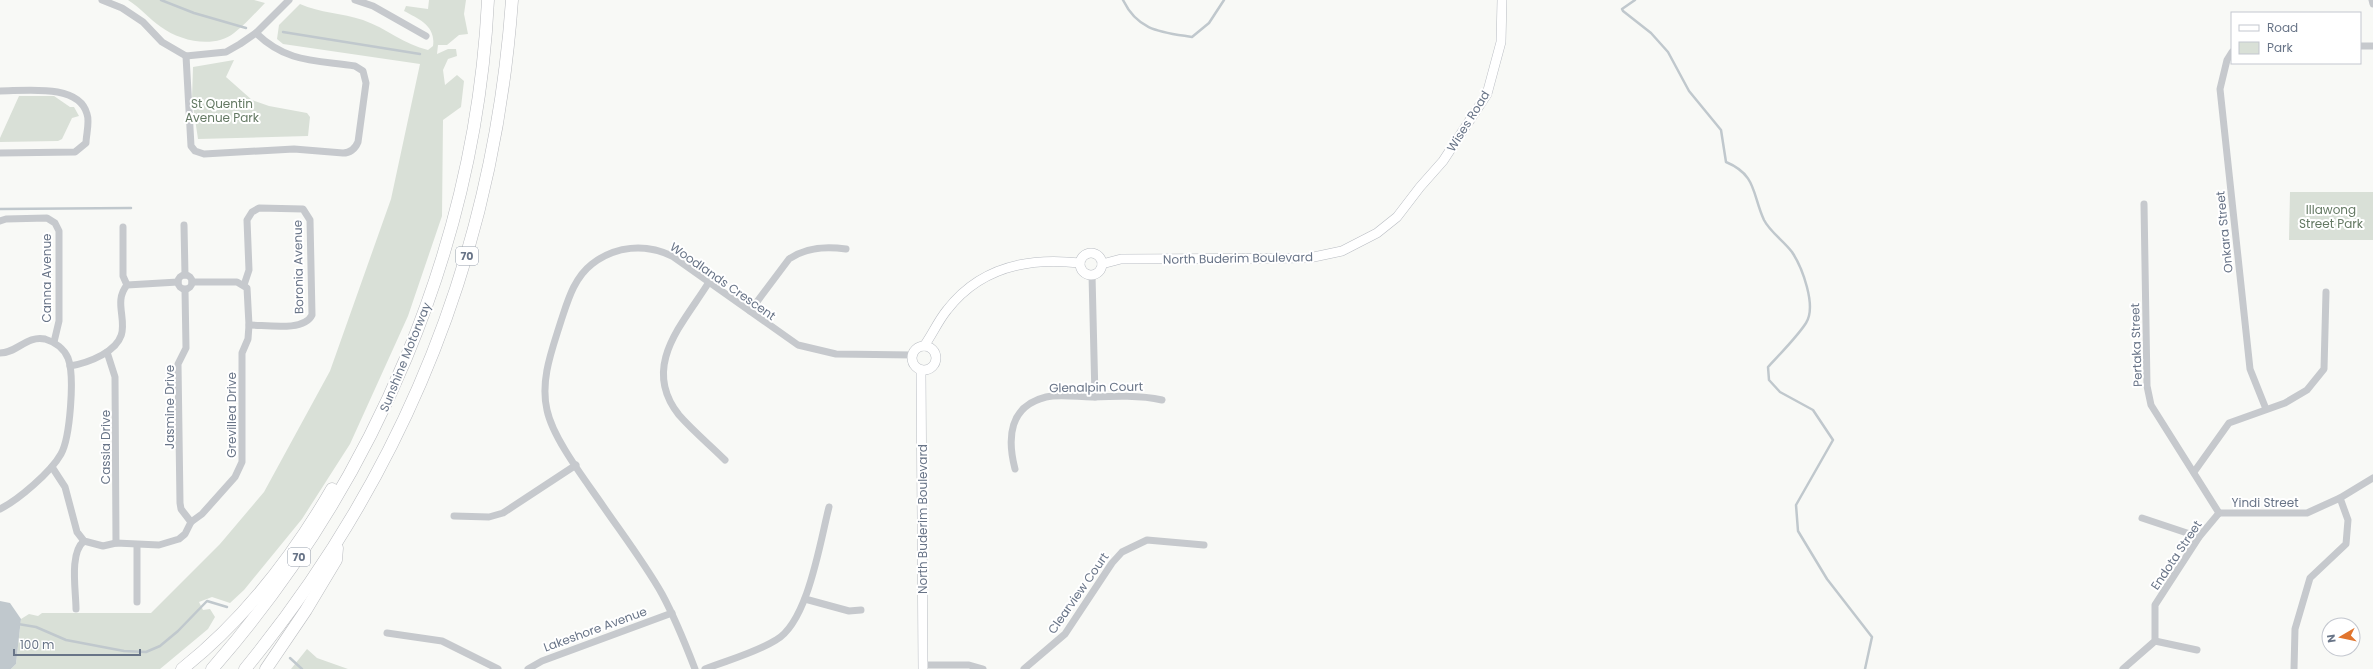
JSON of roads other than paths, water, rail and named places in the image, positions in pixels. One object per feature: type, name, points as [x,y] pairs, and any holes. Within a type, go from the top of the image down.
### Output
[{"type":"highway","name":"Sunshine Motorway","points":[[212,669],[262,608],[314,535],[371,435],[415,336],[448,237],[470,145],[482,64],[488,0]]},
{"type":"highway","name":"Sunshine Motorway","points":[[245,669],[303,594],[338,543],[366,496],[422,383],[443,328],[476,224],[491,162],[506,66],[512,0]]},
{"type":"highway","points":[[182,669],[229,628],[286,562],[356,448],[371,435]]},
{"type":"highway","points":[[266,669],[306,610],[336,560],[338,543]]},
{"type":"street","points":[[102,0],[122,8],[143,22],[162,42],[186,56],[226,52],[256,33],[289,0]]},
{"type":"street","points":[[355,0],[373,6],[426,36]]},
{"type":"street","name":"Wises Road","points":[[1420,187],[1443,161],[1487,94],[1501,42],[1502,0]]},
{"type":"street","points":[[2372,0],[2373,4]]},
{"type":"street","points":[[186,56],[190,146],[195,151],[204,154],[294,149],[348,153],[356,147],[358,142],[366,83],[363,71],[355,66],[284,55],[268,46],[256,33]]},
{"type":"street","points":[[2361,46],[2373,46]]},
{"type":"street","name":"Onkara Street","points":[[2231,54],[2227,60],[2220,89],[2250,369],[2266,409]]},
{"type":"street","points":[[0,91],[59,91],[79,101],[88,114],[86,143],[75,152],[0,153]]},
{"type":"street","name":"North Buderim Boulevard","points":[[1102,264],[1121,260],[1310,258],[1333,254],[1361,243],[1377,233],[1397,217],[1420,187]]},
{"type":"street","name":"Pertaka Street","points":[[2144,204],[2147,386],[2151,405],[2220,513]]},
{"type":"street","name":"Boronia Avenue","points":[[244,285],[248,270],[247,220],[249,215],[259,208],[303,209],[309,216],[310,220],[312,315],[310,320],[296,326],[249,325]]},
{"type":"street","name":"Canna Avenue","points":[[0,222],[6,218],[47,218],[55,223],[59,231],[58,321],[54,342]]},
{"type":"street","points":[[184,225],[185,275]]},
{"type":"street","points":[[123,227],[123,276],[127,285]]},
{"type":"street","points":[[750,311],[789,260],[796,254],[830,247],[846,249]]},
{"type":"street","name":"Woodlands Crescent","points":[[695,669],[672,613],[661,593],[576,465],[550,419],[545,383],[549,362],[568,298],[577,280],[587,268],[602,257],[617,251],[637,248],[652,249],[672,256],[798,345],[836,354],[913,355]]},
{"type":"street","points":[[1092,253],[1100,258],[1102,264],[1098,272],[1092,275],[1085,273],[1080,263],[1083,257],[1092,253]]},
{"type":"street","points":[[924,346],[933,351],[936,360],[931,368],[921,370],[913,363],[913,355],[916,350],[924,346],[946,311],[968,288],[982,278],[1021,263],[1062,260],[1080,263]]},
{"type":"street","points":[[178,282],[180,278],[185,275]]},
{"type":"street","points":[[178,282],[180,288],[185,290],[191,287],[192,282],[190,277],[185,275]]},
{"type":"street","points":[[1092,275],[1095,397]]},
{"type":"street","points":[[127,285],[178,282]]},
{"type":"street","points":[[192,282],[237,282],[244,285]]},
{"type":"street","points":[[709,282],[669,345],[664,357],[663,371],[667,394],[680,416],[725,460]]},
{"type":"street","points":[[70,366],[88,362],[107,352],[114,348],[121,339],[122,292],[127,285]]},
{"type":"street","name":"Grevillea Drive","points":[[84,541],[103,546],[116,543],[159,545],[178,539],[185,534],[191,522],[202,514],[235,477],[242,462],[242,353],[248,339],[249,325],[247,291],[244,285]]},
{"type":"street","name":"Jasmine Drive","points":[[185,290],[186,348],[178,364],[180,503],[181,509],[191,522]]},
{"type":"street","points":[[2194,472],[2229,423],[2285,403],[2307,390],[2324,369],[2326,292]]},
{"type":"street","points":[[0,353],[11,351],[31,340],[45,339],[54,342],[64,352],[70,366],[70,429],[65,446],[52,467],[0,508]]},
{"type":"street","name":"Cassia Drive","points":[[107,352],[115,376],[116,543]]},
{"type":"street","name":"North Buderim Boulevard","points":[[921,370],[923,667]]},
{"type":"street","name":"Glenalpin Court","points":[[1015,469],[1010,440],[1016,417],[1025,407],[1046,397],[1148,397],[1162,400]]},
{"type":"street","points":[[454,516],[489,517],[503,513],[576,465]]},
{"type":"street","points":[[52,467],[65,487],[78,532],[84,541],[78,546],[75,556],[76,609]]},
{"type":"street","name":"Yindi Street","points":[[2220,513],[2307,513],[2340,498],[2373,478]]},
{"type":"street","points":[[2294,669],[2294,630],[2310,578],[2346,544],[2348,520],[2340,498]]},
{"type":"street","points":[[705,669],[776,640],[792,627],[805,599],[829,507]]},
{"type":"street","name":"Endota Street","points":[[2155,641],[2155,605],[2199,537],[2220,513]]},
{"type":"street","points":[[2142,518],[2199,537]]},
{"type":"street","name":"Clearview Court","points":[[1024,669],[1065,634],[1112,562],[1122,552],[1147,540],[1204,545]]},
{"type":"street","points":[[137,545],[137,602]]},
{"type":"street","points":[[805,599],[849,610],[861,610]]},
{"type":"street","name":"Lakeshore Avenue","points":[[528,669],[542,661],[672,613]]},
{"type":"street","points":[[387,633],[442,641],[498,669]]},
{"type":"street","points":[[2123,669],[2155,641],[2198,650]]},
{"type":"street","points":[[923,667],[969,665],[983,669]]},
{"type":"waterway","points":[[161,0],[194,13],[246,28]]},
{"type":"waterway","points":[[1123,0],[1129,10],[1143,24],[1160,31],[1192,37],[1209,23],[1224,0]]},
{"type":"waterway","points":[[1635,0],[1622,9],[1623,11],[1651,33],[1668,52],[1689,91],[1721,130],[1726,162],[1736,167],[1748,179],[1764,220],[1770,229],[1792,252],[1804,277],[1809,297],[1809,316],[1798,334],[1768,367],[1769,380],[1780,392],[1813,410],[1833,440],[1796,505],[1798,531],[1827,579],[1872,637],[1865,669]]},
{"type":"waterway","points":[[283,32],[420,54]]},
{"type":"waterway","points":[[0,209],[131,208]]},
{"type":"waterway","points":[[18,624],[36,627],[66,640],[124,651],[146,652],[160,646],[178,631],[207,601],[227,607]]},
{"type":"waterway","points":[[290,658],[302,669]]},
{"type":"park label","name":"St Quentin Avenue Park","points":[[222,110]]},
{"type":"park label","name":"Illawong Street Park","points":[[2331,216]]}]
